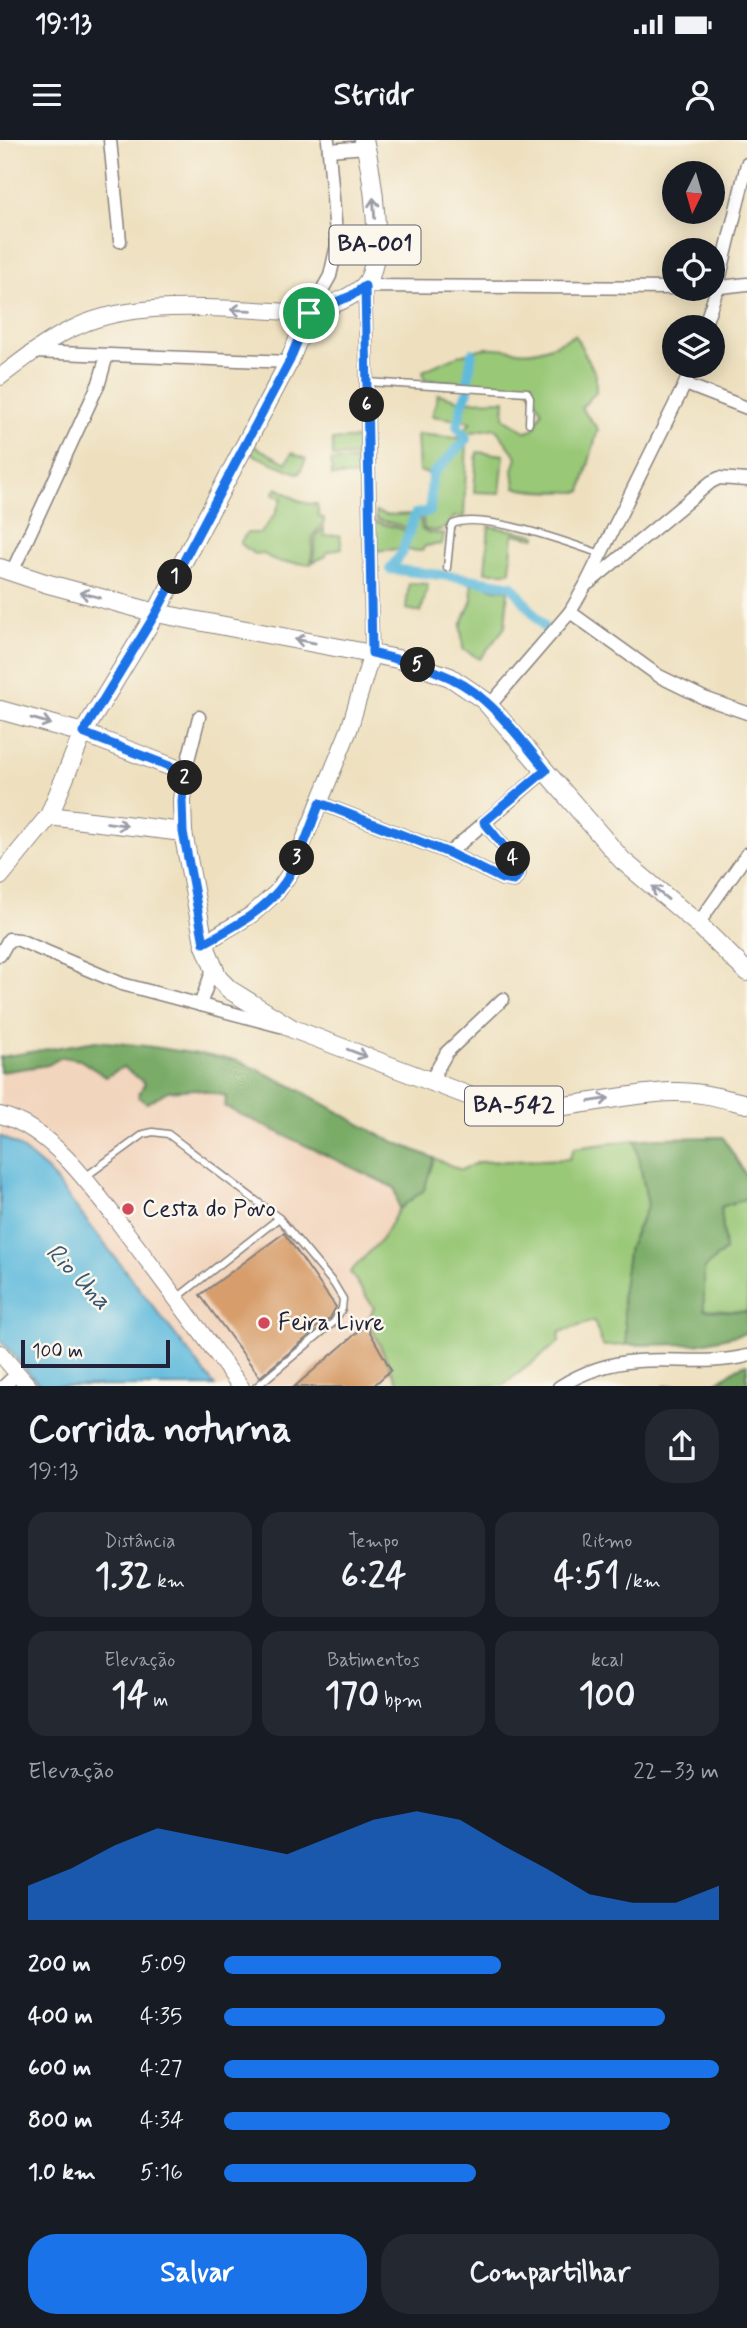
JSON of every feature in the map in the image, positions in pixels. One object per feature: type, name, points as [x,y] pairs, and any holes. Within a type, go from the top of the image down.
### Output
[{"type":"main road","name":"BA-001","points":[[0,876],[49,816],[83,733],[156,613],[289,362],[309,313],[351,296],[365,286],[372,270],[376,233],[365,144]]},
{"type":"main road","points":[[6,570],[156,613],[372,653],[416,664],[450,677],[490,705],[622,860],[698,924],[747,972]]},
{"type":"main road","points":[[0,710],[83,733],[185,772],[183,832],[49,816]]},
{"type":"main road","name":"BA-542","points":[[183,832],[204,943],[214,969],[222,983],[230,990],[293,1029],[478,1101],[508,1106],[563,1106],[639,1094],[673,1092],[711,1096],[747,1104]]},
{"type":"street","points":[[110,140],[120,241]]},
{"type":"street","points":[[328,145],[365,144]]},
{"type":"street","name":"BA-001","points":[[309,313],[330,276],[337,245],[328,145]]},
{"type":"street","points":[[725,247],[747,164]]},
{"type":"street","points":[[725,287],[747,284]]},
{"type":"street","points":[[204,943],[251,915],[277,892],[292,870],[349,730],[372,653],[365,286],[662,288]]},
{"type":"street","points":[[0,377],[33,352],[75,327],[105,317],[190,309],[309,313]]},
{"type":"street","points":[[33,352],[289,362]]},
{"type":"street","points":[[6,570],[99,383],[107,355]]},
{"type":"street","points":[[490,705],[570,612],[687,378]]},
{"type":"street","points":[[685,384],[747,408]]},
{"type":"street","points":[[585,586],[711,482],[719,478],[747,480]]},
{"type":"street","points":[[608,540],[628,551]]},
{"type":"street","points":[[570,612],[659,676],[704,698],[747,713]]},
{"type":"street","points":[[185,772],[199,717]]},
{"type":"street","points":[[449,853],[546,770]]},
{"type":"street","points":[[320,803],[449,853],[502,879],[511,882],[516,880],[519,874],[518,864],[484,822]]},
{"type":"street","points":[[698,924],[747,854]]},
{"type":"street","points":[[0,955],[9,940],[19,940],[122,984],[293,1029]]},
{"type":"street","points":[[200,1005],[214,969]]},
{"type":"street","points":[[430,1082],[447,1052],[503,999]]},
{"type":"street","points":[[0,1115],[16,1120],[49,1143],[84,1178],[177,1298],[240,1386]]},
{"type":"street","points":[[0,1353],[28,1386]]},
{"type":"street","points":[[561,1386],[588,1371],[621,1363],[726,1360],[747,1356]]},
{"type":"street","points":[[4,1386],[18,1373]]},
{"type":"lane","points":[[367,382],[527,392],[530,398],[529,423]]},
{"type":"lane","points":[[447,568],[453,524],[461,521],[508,526],[539,533],[601,554]]},
{"type":"lane","points":[[84,1178],[135,1139],[160,1132],[171,1137],[279,1218],[334,1284],[343,1299],[342,1309],[326,1329],[257,1386]]},
{"type":"lane","points":[[177,1298],[279,1218]]},
{"type":"shaded area","points":[[62,1057],[80,1060],[106,1077],[123,1067],[145,1083],[147,1103],[168,1091],[195,1089],[226,1096],[226,1107],[395,1189],[398,1209],[381,1240],[350,1272],[374,1308],[368,1320],[393,1370],[376,1386],[215,1386],[47,1170],[17,1145],[0,1136],[0,1072],[48,1065]]},
{"type":"green space","points":[[575,335],[596,375],[596,392],[581,408],[598,429],[581,492],[537,491],[515,487],[513,470],[517,457],[495,428],[461,434],[471,422],[432,416],[438,394],[463,401],[505,400],[504,418],[527,432],[535,427],[542,411],[528,387],[424,380],[423,371],[485,348],[532,351]]},
{"type":"green space","points":[[417,434],[467,439],[464,517],[454,517],[445,528],[434,531],[424,529],[422,509],[430,510],[433,500],[432,475],[419,471]]},
{"type":"green space","points":[[365,438],[364,456],[333,457],[332,440]]},
{"type":"green space","points":[[252,445],[286,463],[292,453],[306,459],[299,474],[249,453]]},
{"type":"green space","points":[[477,452],[504,455],[500,493],[474,492]]},
{"type":"green space","points":[[331,461],[358,461],[358,476],[332,476]]},
{"type":"green space","points":[[277,488],[300,501],[317,504],[319,517],[324,518],[313,536],[311,564],[277,562],[262,553],[254,554],[240,543],[247,533],[261,533],[275,514],[282,498],[273,494]]},
{"type":"green space","points":[[419,511],[422,530],[444,534],[442,544],[425,546],[422,551],[404,550],[410,530]]},
{"type":"green space","points":[[376,512],[387,515],[415,514],[413,524],[408,528],[376,519]]},
{"type":"green space","points":[[376,522],[405,530],[401,549],[371,551],[371,525]]},
{"type":"green space","points":[[489,526],[537,535],[536,538],[513,534],[510,572],[485,572]]},
{"type":"green space","points":[[324,527],[324,536],[340,535],[342,548],[327,552],[326,556],[313,562],[316,536]]},
{"type":"green space","points":[[471,580],[495,589],[508,590],[505,627],[480,659],[463,649],[461,626],[472,600]]},
{"type":"green space","points":[[409,583],[428,584],[421,612],[406,609]]},
{"type":"green space","points":[[96,1041],[237,1060],[294,1087],[385,1138],[434,1158],[424,1190],[399,1209],[395,1188],[225,1107],[226,1096],[195,1089],[168,1091],[147,1103],[138,1097],[145,1083],[123,1067],[106,1077],[80,1060],[62,1057],[48,1065],[0,1072],[0,1057]]},
{"type":"green space","points":[[723,1137],[747,1177],[747,1198],[721,1207],[725,1250],[704,1269],[704,1310],[747,1312],[747,1333],[697,1344],[627,1345],[622,1295],[629,1247],[648,1205],[635,1140]]},
{"type":"green space","points":[[635,1140],[648,1205],[629,1247],[622,1295],[627,1345],[603,1346],[594,1321],[560,1332],[559,1342],[502,1386],[399,1386],[368,1320],[374,1308],[350,1272],[381,1240],[399,1209],[424,1190],[434,1158],[461,1170],[479,1162],[569,1159],[574,1148]]},
{"type":"green space","points":[[747,1198],[747,1312],[704,1311],[704,1268],[725,1250],[721,1207]]},
{"type":"green space","points":[[747,1364],[747,1386],[663,1386],[713,1385]]},
{"type":"water","name":"Rio Una","points":[[0,1136],[17,1145],[47,1170],[215,1386],[40,1386],[0,1340]]},
{"type":"building","points":[[284,1233],[336,1307],[330,1318],[260,1377],[200,1295]]},
{"type":"building","points":[[366,1325],[391,1370],[373,1386],[295,1386]]},
{"type":"waterway","points":[[468,380],[472,353]]},
{"type":"waterway","points":[[390,569],[402,553],[415,514],[430,511],[432,475],[467,439],[457,426],[468,391]]},
{"type":"waterway","points":[[390,569],[512,586],[548,632]]},
{"type":"place","name":"Cesta do Povo","points":[[128,1209]]},
{"type":"place","name":"Feira Livre","points":[[264,1323]]},
{"type":"route","points":[[365,286],[372,653],[416,664],[461,683],[490,705],[546,770],[484,822],[518,864],[520,869],[516,880],[502,879],[449,853],[320,803],[292,870],[277,892],[251,915],[204,943],[183,832],[185,772],[83,733],[156,613],[289,362],[309,313],[351,296],[365,286]]}]
